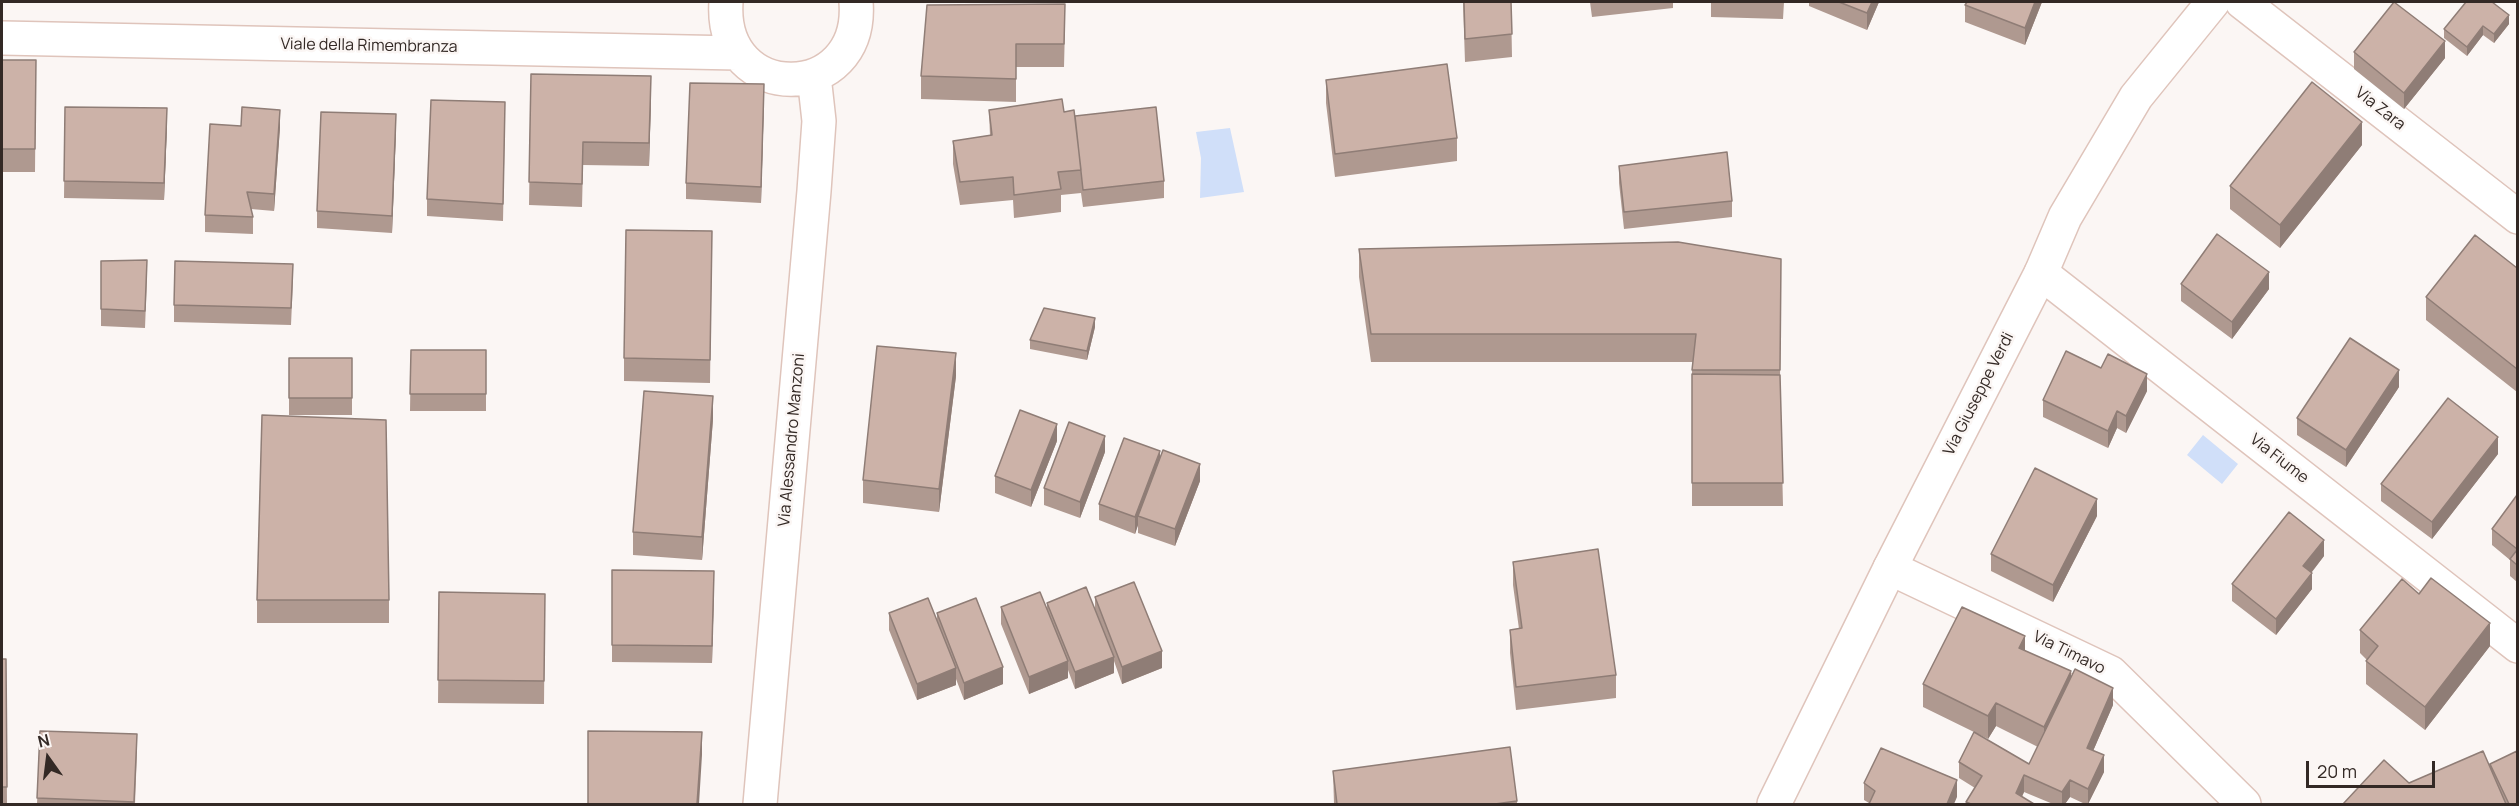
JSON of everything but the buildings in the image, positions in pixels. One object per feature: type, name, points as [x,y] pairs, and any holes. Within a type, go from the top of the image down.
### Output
[{"type":"street","points":[[726,2],[724,19],[728,37],[737,53],[763,74],[797,80],[814,76],[830,67],[844,54],[853,38],[857,20],[856,2]]},
{"type":"street","name":"Via Giuseppe Verdi","points":[[1774,804],[1890,568],[2042,273],[2065,218],[2136,97],[2213,2]]},
{"type":"street","name":"Via Zara","points":[[2242,2],[2517,218]]},
{"type":"street","name":"Viale della Rimembranza","points":[[2,38],[737,53]]},
{"type":"street","name":"Via Alessandro Manzoni","points":[[760,804],[814,191],[819,121],[814,76]]},
{"type":"street","name":"Via Fiume","points":[[2042,273],[2517,646]]},
{"type":"street","name":"Via Timavo","points":[[1890,568],[2111,673],[2244,804]]},
{"type":"water","points":[[1230,128],[1244,192],[1200,198],[1201,158],[1196,132]]},
{"type":"water","points":[[2203,435],[2238,464],[2222,484],[2187,455]]}]
